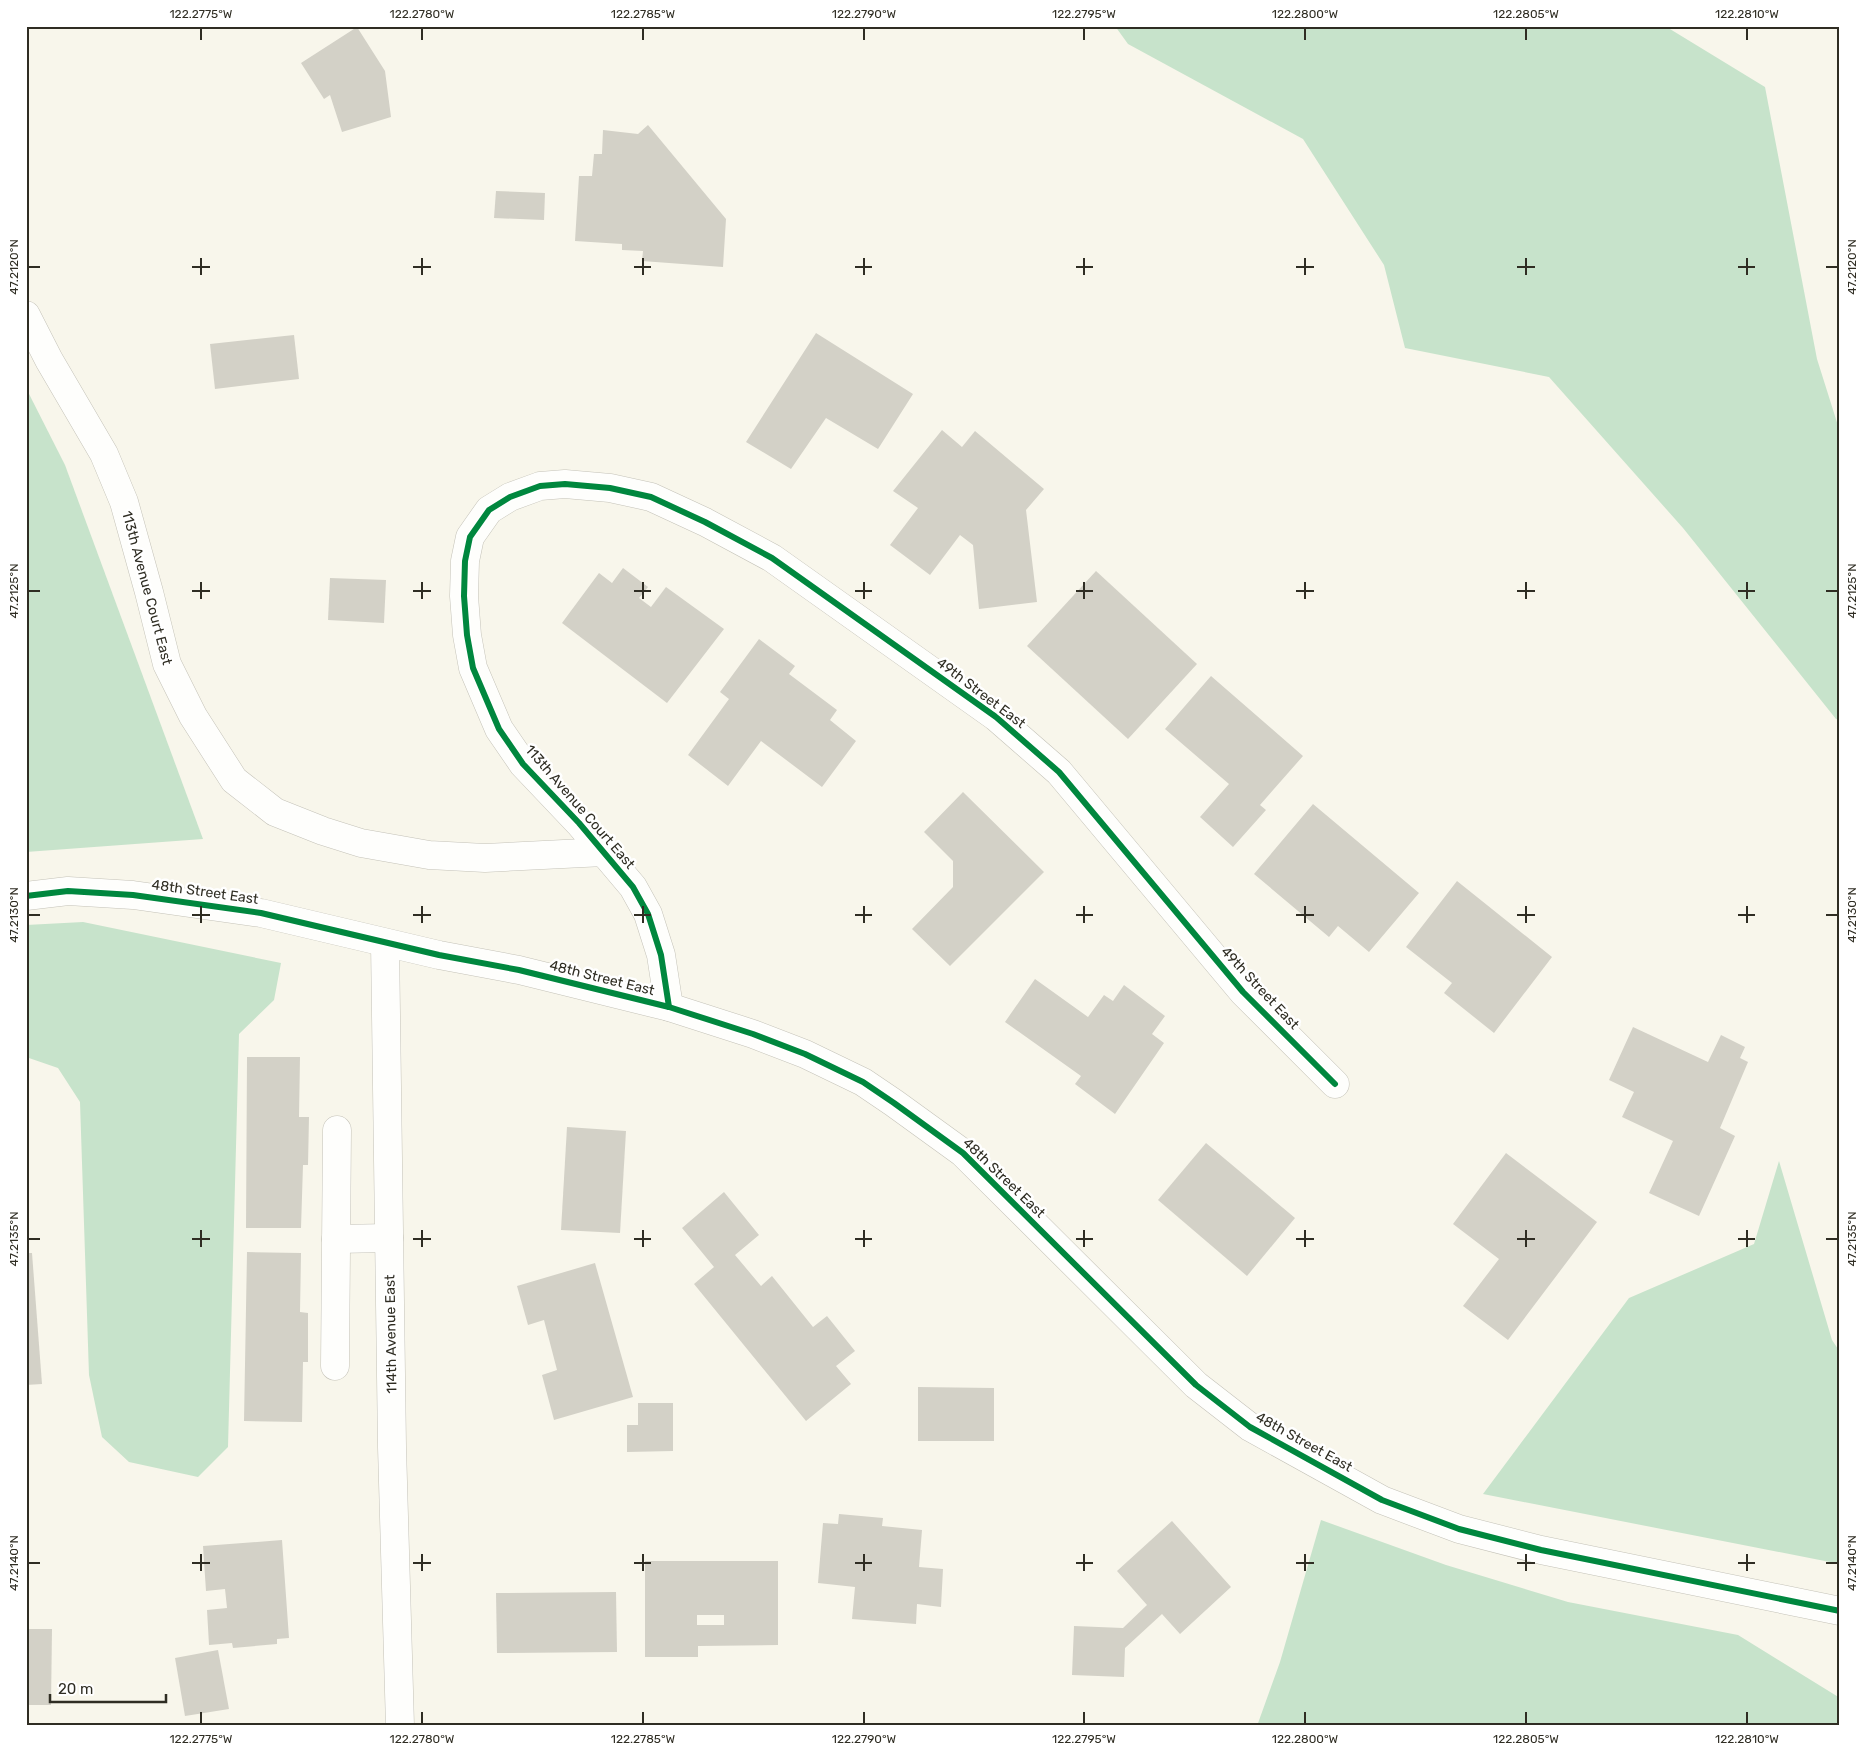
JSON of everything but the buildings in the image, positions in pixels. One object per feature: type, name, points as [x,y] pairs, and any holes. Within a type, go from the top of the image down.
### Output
[{"type":"street","name":"113th Avenue Court East","points":[[26,314],[49,360],[104,454],[126,511],[167,664],[193,716],[234,780],[275,812],[323,831],[361,843],[429,855],[485,858],[604,852]]},
{"type":"street","name":"49th Street East","points":[[540,486],[565,484],[610,488],[642,495],[651,497],[704,522],[772,558],[996,717],[1059,772],[1243,992],[1335,1084]]},
{"type":"street","name":"113th Avenue Court East","points":[[540,486],[510,497],[489,510],[470,537],[465,561],[464,596],[467,635],[473,668],[499,729],[523,764],[579,823],[633,887],[648,914],[661,956],[669,1007]]},
{"type":"street","name":"48th Street East","points":[[26,896],[68,891],[133,894],[261,913],[439,956],[519,970],[669,1007],[753,1034],[805,1054],[863,1082],[963,1153],[1196,1385],[1250,1427],[1382,1500],[1459,1529],[1541,1550],[1840,1611]]},
{"type":"street","name":"114th Avenue East","points":[[385,943],[392,1447],[400,1726]]},
{"type":"street","points":[[335,1366],[337,1130]]},
{"type":"street","points":[[336,1239],[389,1238]]},
{"type":"green space","points":[[1115,26],[1665,26],[1765,87],[1817,359],[1840,432],[1840,720],[1836,719],[1683,528],[1549,377],[1405,348],[1384,265],[1303,139],[1128,44]]},
{"type":"green space","points":[[26,388],[65,465],[203,839],[26,852]]},
{"type":"green space","points":[[83,922],[281,963],[274,1000],[239,1034],[228,1447],[198,1477],[129,1462],[102,1437],[89,1375],[80,1102],[58,1068],[26,1057],[26,925]]},
{"type":"green space","points":[[1779,1161],[1832,1340],[1840,1352],[1840,1564],[1483,1494],[1629,1298],[1754,1244]]},
{"type":"green space","points":[[1321,1520],[1446,1565],[1568,1602],[1738,1635],[1840,1698],[1840,1726],[1257,1726],[1280,1662]]},
{"type":"cycle path","points":[[669,1007],[661,955],[648,914],[633,887],[579,823],[523,764],[499,729],[473,668],[467,635],[464,596],[465,561],[470,537],[489,510],[510,497],[540,486],[565,484],[610,488],[651,497],[705,522],[772,558],[996,717],[1059,772],[1243,992],[1335,1084]]},
{"type":"cycle path","points":[[26,896],[68,891],[133,895],[261,913],[439,955],[519,970],[669,1007],[753,1034],[805,1054],[863,1082],[963,1153],[1196,1385],[1250,1427],[1382,1500],[1459,1529],[1541,1550],[1840,1611]]}]
